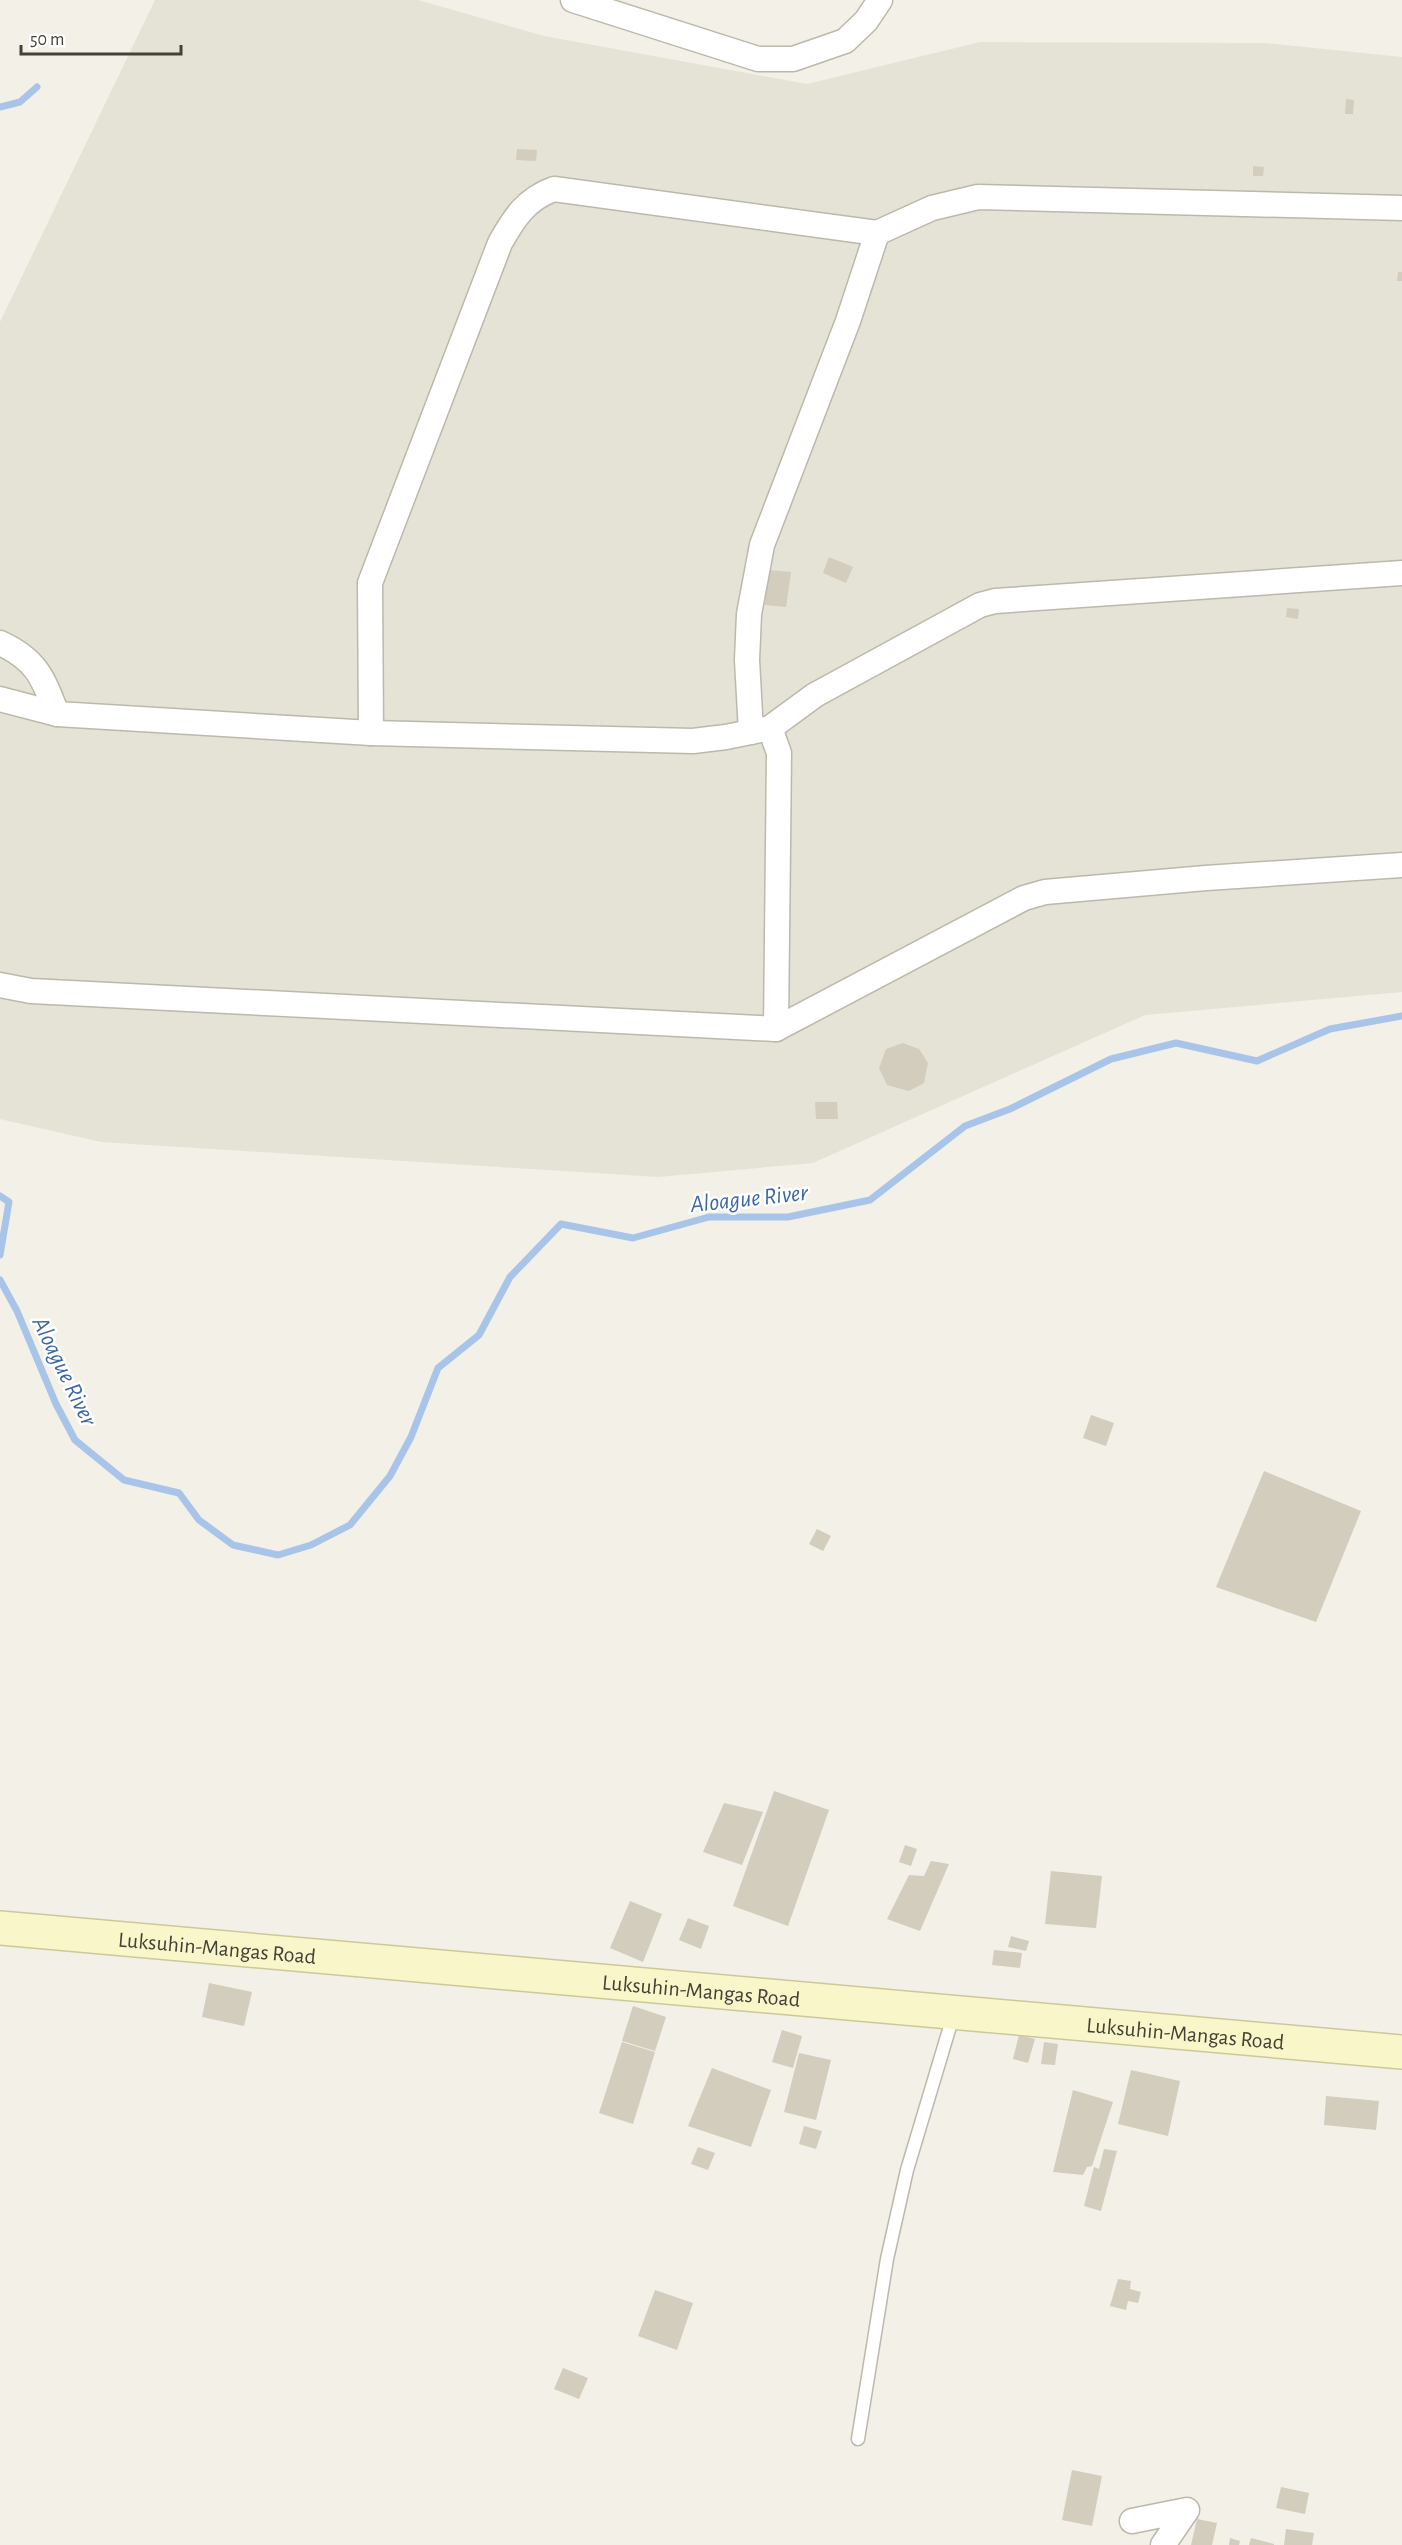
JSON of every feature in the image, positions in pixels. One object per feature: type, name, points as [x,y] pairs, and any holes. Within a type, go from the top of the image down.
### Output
[{"type":"main road","name":"Luksuhin-Mangas Road","points":[[0,1928],[1402,2052]]},
{"type":"street","points":[[573,0],[758,59],[793,59],[845,41],[866,21],[880,0]]},
{"type":"street","points":[[371,733],[370,582],[500,243],[514,218],[528,202],[554,189],[877,233],[932,208],[978,197],[1402,208]]},
{"type":"street","points":[[776,1029],[779,753],[761,730],[747,660],[749,614],[762,545],[848,321],[877,233]]},
{"type":"street","points":[[0,699],[57,714],[371,733],[693,741],[761,730],[815,695],[980,605],[995,601],[1402,573]]},
{"type":"street","points":[[0,644],[28,658],[42,676],[57,714]]},
{"type":"street","points":[[0,985],[31,991],[776,1029],[1024,898],[1045,892],[1402,865]]},
{"type":"street","points":[[1132,2521],[1187,2510],[1163,2545]]},
{"type":"lane","points":[[858,2439],[887,2259],[907,2170],[954,2012]]},
{"type":"shaded area","points":[[155,0],[418,0],[544,36],[807,84],[980,42],[1264,43],[1402,57],[1402,992],[1145,1015],[813,1163],[658,1177],[101,1142],[0,1119],[0,322]]},
{"type":"building","points":[[1346,99],[1354,100],[1353,114],[1345,114]]},
{"type":"building","points":[[517,149],[537,150],[536,161],[516,160]]},
{"type":"building","points":[[1253,166],[1264,167],[1263,176],[1253,176]]},
{"type":"building","points":[[1398,272],[1402,272],[1402,281],[1397,281]]},
{"type":"building","points":[[829,557],[853,567],[846,583],[823,573]]},
{"type":"building","points":[[769,570],[791,572],[786,607],[765,605]]},
{"type":"building","points":[[1287,608],[1299,609],[1298,619],[1286,617]]},
{"type":"building","points":[[903,1043],[919,1049],[928,1063],[924,1083],[909,1091],[887,1085],[879,1068],[886,1049]]},
{"type":"building","points":[[815,1102],[837,1102],[838,1119],[816,1119]]},
{"type":"building","points":[[1091,1415],[1114,1423],[1106,1446],[1083,1438]]},
{"type":"building","points":[[1264,1471],[1361,1511],[1316,1622],[1216,1587]]},
{"type":"building","points":[[817,1529],[831,1536],[823,1551],[809,1544]]},
{"type":"building","points":[[774,1791],[829,1810],[788,1926],[733,1906]]},
{"type":"building","points":[[724,1803],[763,1812],[742,1865],[703,1852]]},
{"type":"building","points":[[905,1845],[917,1849],[911,1866],[899,1862]]},
{"type":"building","points":[[931,1861],[949,1864],[920,1931],[887,1919],[909,1875],[924,1876]]},
{"type":"building","points":[[1051,1871],[1102,1876],[1096,1928],[1045,1924]]},
{"type":"building","points":[[630,1901],[662,1914],[643,1962],[610,1948]]},
{"type":"building","points":[[688,1918],[709,1926],[701,1949],[679,1940]]},
{"type":"building","points":[[1011,1936],[1029,1941],[1026,1951],[1008,1947]]},
{"type":"building","points":[[994,1950],[1022,1953],[1020,1968],[992,1965]]},
{"type":"building","points":[[209,1983],[252,1992],[244,2026],[202,2017]]},
{"type":"building","points":[[633,2006],[666,2017],[655,2051],[622,2041]]},
{"type":"building","points":[[782,2030],[802,2036],[793,2068],[772,2062]]},
{"type":"building","points":[[1019,2035],[1035,2039],[1028,2063],[1013,2059]]},
{"type":"building","points":[[622,2042],[655,2052],[633,2124],[599,2113]]},
{"type":"building","points":[[1044,2042],[1058,2044],[1055,2065],[1041,2064]]},
{"type":"building","points":[[799,2053],[831,2060],[816,2120],[784,2112]]},
{"type":"building","points":[[712,2068],[771,2090],[751,2147],[688,2126]]},
{"type":"building","points":[[1131,2070],[1180,2081],[1168,2136],[1118,2124]]},
{"type":"building","points":[[1073,2090],[1113,2102],[1092,2166],[1087,2167],[1083,2175],[1053,2172]]},
{"type":"building","points":[[1326,2096],[1379,2101],[1376,2130],[1324,2125]]},
{"type":"building","points":[[804,2126],[822,2131],[816,2149],[799,2144]]},
{"type":"building","points":[[698,2147],[715,2153],[708,2170],[691,2164]]},
{"type":"building","points":[[1104,2149],[1117,2151],[1101,2211],[1084,2206],[1094,2167],[1099,2169]]},
{"type":"building","points":[[1118,2279],[1131,2281],[1130,2289],[1141,2292],[1138,2303],[1128,2301],[1126,2310],[1110,2306]]},
{"type":"building","points":[[655,2290],[693,2303],[677,2350],[638,2336]]},
{"type":"building","points":[[563,2368],[588,2378],[579,2399],[554,2389]]},
{"type":"building","points":[[1072,2470],[1102,2476],[1092,2526],[1062,2520]]},
{"type":"building","points":[[1281,2487],[1309,2493],[1305,2514],[1276,2508]]},
{"type":"building","points":[[1197,2519],[1217,2523],[1212,2545],[1191,2545]]},
{"type":"building","points":[[1286,2529],[1314,2533],[1312,2545],[1284,2545]]},
{"type":"building","points":[[1230,2538],[1240,2541],[1239,2545],[1229,2545]]},
{"type":"building","points":[[1251,2538],[1274,2544],[1274,2545],[1249,2545]]},
{"type":"waterway","points":[[0,107],[20,102],[37,87]]},
{"type":"waterway","name":"Aloague River","points":[[0,1280],[17,1311],[56,1404],[75,1440],[124,1480],[179,1493],[199,1520],[233,1545],[278,1555],[311,1545],[350,1525],[390,1476],[411,1437],[438,1368],[479,1335],[510,1277],[561,1224],[633,1238],[709,1217],[788,1217],[870,1200],[965,1126],[1010,1109],[1111,1059],[1176,1043],[1257,1061],[1330,1029],[1402,1016]]},
{"type":"waterway","name":"Aloague River","points":[[0,1196],[9,1202],[0,1255]]}]
